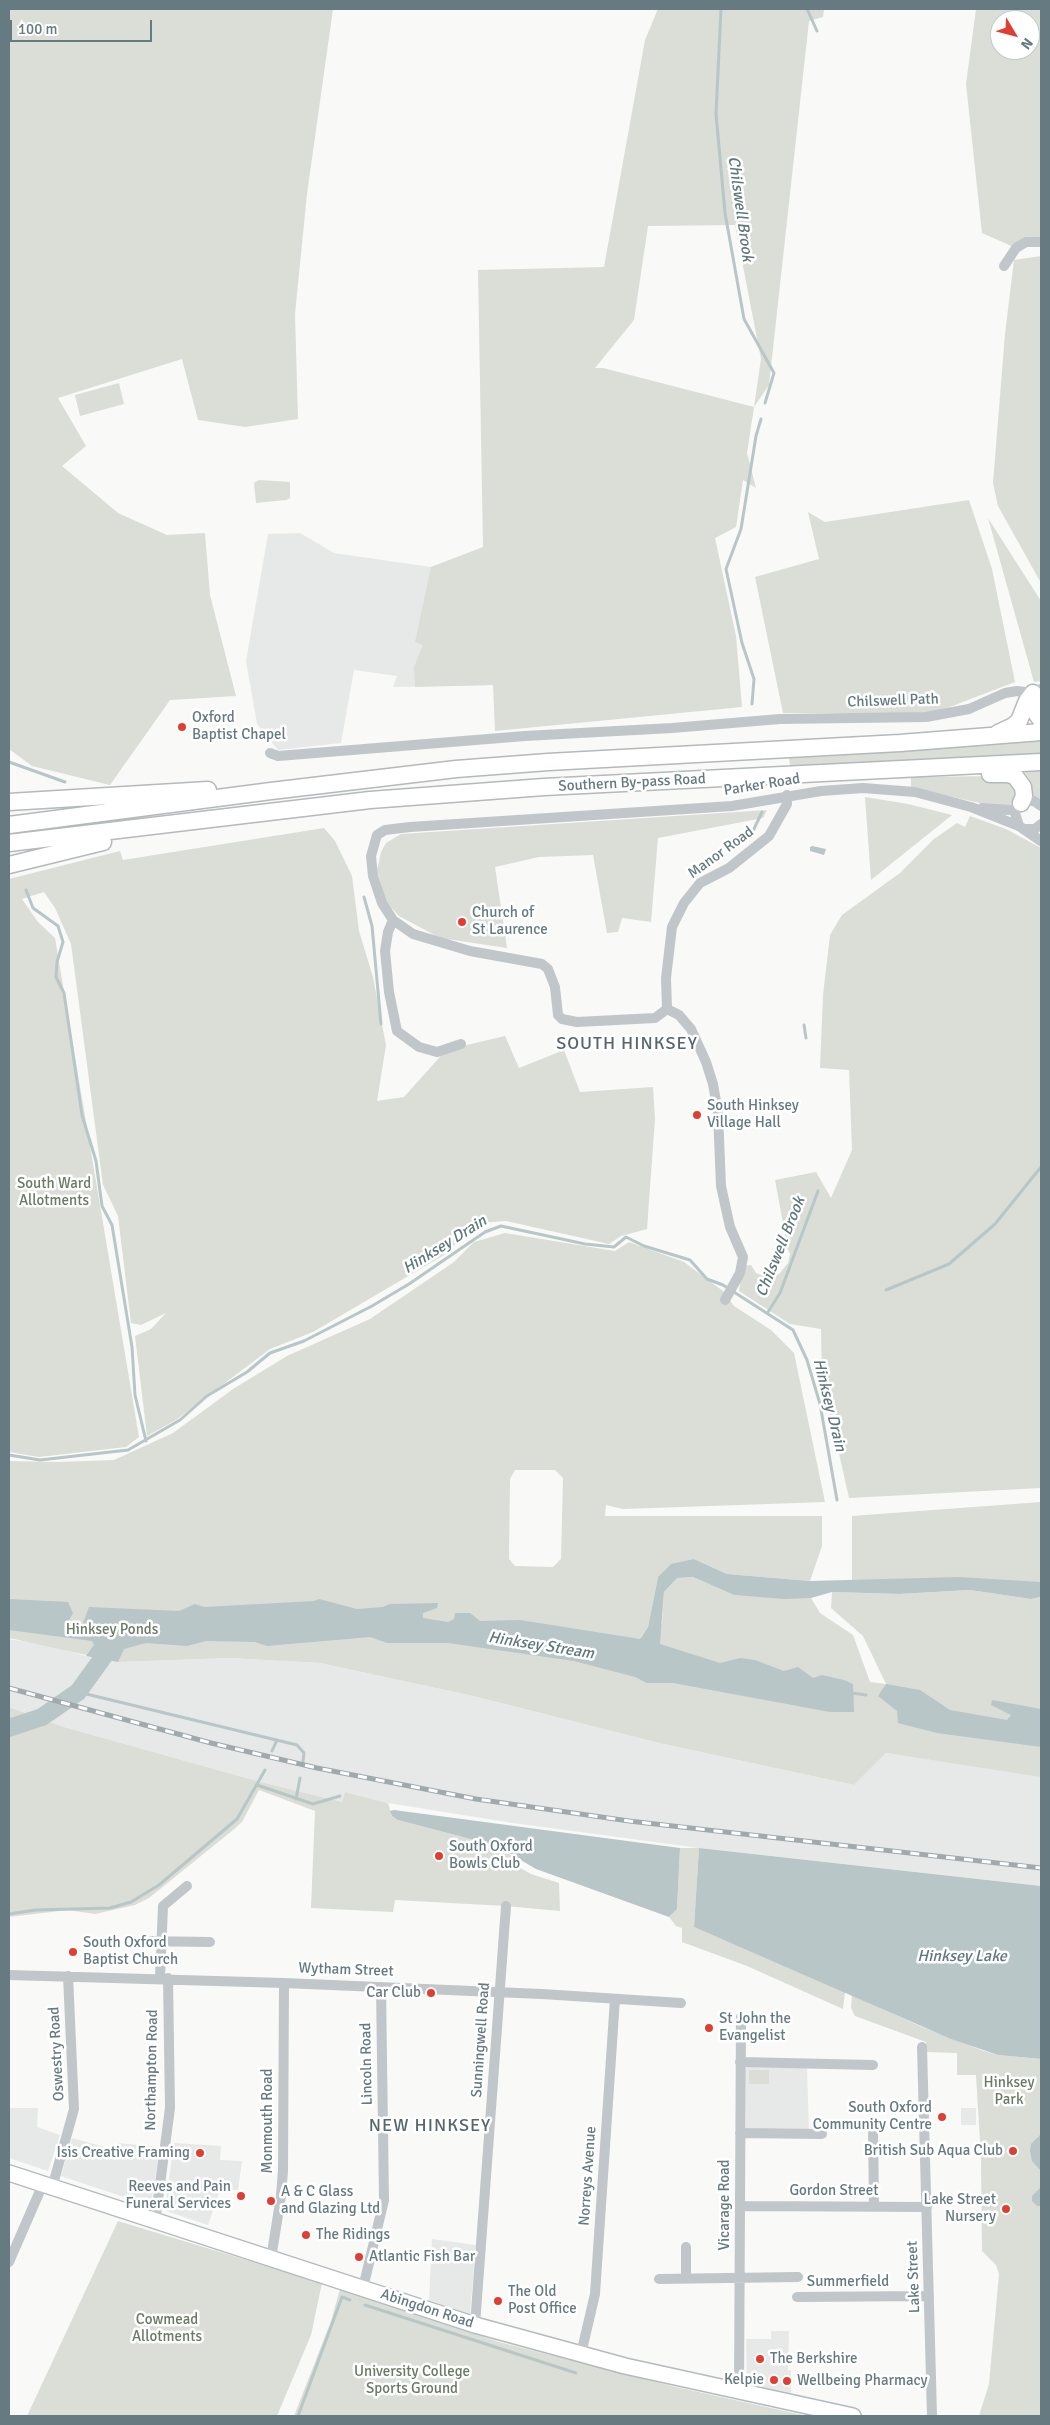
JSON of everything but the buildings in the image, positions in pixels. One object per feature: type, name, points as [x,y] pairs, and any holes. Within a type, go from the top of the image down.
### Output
[{"type":"highway","points":[[1037,691],[1036,713],[1041,720]]},
{"type":"highway","points":[[984,737],[1014,726],[1037,691]]},
{"type":"highway","name":"Southern By-pass Road","points":[[270,791],[456,770],[548,762],[984,737],[1041,732]]},
{"type":"highway","name":"Southern By-pass Road","points":[[223,816],[454,793],[1041,762]]},
{"type":"highway","points":[[930,768],[1015,776],[1023,787],[1024,796],[1019,806]]},
{"type":"highway","points":[[9,802],[212,790],[270,791]]},
{"type":"highway","points":[[9,825],[270,791]]},
{"type":"highway","points":[[9,843],[223,816]]},
{"type":"highway","points":[[9,865],[223,816]]},
{"type":"main road","name":"Abingdon Road","points":[[9,2173],[154,2222],[475,2325],[581,2354],[739,2392],[853,2416]]},
{"type":"street","points":[[1004,266],[1016,248],[1026,242],[1041,242]]},
{"type":"street","name":"Chilswell Path","points":[[270,753],[278,756],[525,736],[672,728],[780,719],[926,718],[969,709],[1005,693],[1037,691]]},
{"type":"street","name":"Parker Road","points":[[393,920],[382,902],[374,876],[371,856],[377,835],[385,830],[732,806],[787,795],[829,790],[887,788],[915,792],[971,807],[1022,827],[1041,841]]},
{"type":"street","name":"Manor Road","points":[[667,1009],[666,978],[672,927],[684,903],[700,883],[729,868],[769,836],[787,804],[787,795]]},
{"type":"street","name":"Parker Road","points":[[971,807],[1001,810],[1034,801],[1041,806]]},
{"type":"street","points":[[1019,806],[1015,818],[1022,827],[1035,829],[1041,824]]},
{"type":"street","points":[[462,1044],[437,1052],[419,1047],[397,1031],[389,992],[385,951],[388,932],[393,920],[413,934],[437,943],[542,964],[548,969],[554,987],[558,1015],[562,1019],[577,1022],[655,1018],[667,1009],[679,1015],[691,1029],[706,1062],[713,1084],[718,1113],[721,1186],[730,1227],[742,1257],[740,1273],[729,1294]]},
{"type":"street","name":"Northampton Road","points":[[154,2222],[170,2108],[161,1942],[162,1906],[187,1886]]},
{"type":"street","name":"Sunningwell Road","points":[[475,2325],[506,1906]]},
{"type":"street","points":[[144,1941],[210,1942]]},
{"type":"street","name":"Wytham Street","points":[[9,1975],[164,1978],[381,1987],[681,2003]]},
{"type":"street","name":"Oswestry Road","points":[[9,2262],[47,2186],[74,2108],[68,1976]]},
{"type":"street","name":"Monmouth Road","points":[[271,2259],[282,2196],[284,1983]]},
{"type":"street","name":"Lincoln Road","points":[[363,2288],[384,2200],[381,1987]]},
{"type":"street","name":"Norreys Avenue","points":[[581,2354],[595,2294],[615,1999]]},
{"type":"street","name":"Vicarage Road","points":[[739,2392],[741,2017]]},
{"type":"street","name":"Lake Street","points":[[922,2047],[932,2416]]},
{"type":"street","points":[[740,2062],[873,2065]]},
{"type":"street","points":[[873,2126],[874,2207]]},
{"type":"street","points":[[740,2133],[822,2134]]},
{"type":"street","name":"Gordon Street","points":[[740,2206],[927,2207]]},
{"type":"street","points":[[686,2247],[686,2278]]},
{"type":"street","points":[[659,2279],[798,2277]]},
{"type":"street","name":"Summerfield","points":[[797,2297],[929,2296]]},
{"type":"shaded area","points":[[300,533],[334,553],[431,567],[483,548],[493,685],[393,687],[397,676],[354,670],[341,743],[278,750],[257,724],[246,661],[268,534]]},
{"type":"shaded area","points":[[9,1639],[50,1646],[118,1662],[230,1658],[320,1663],[473,1696],[659,1743],[854,1785],[886,1753],[1041,1776],[1041,1886],[699,1848],[513,1823],[388,1803],[345,1792],[342,1802],[257,1781],[64,1727],[9,1707]]},
{"type":"shaded area","points":[[748,2067],[807,2068],[809,2130],[746,2130],[746,2069]]},
{"type":"shaded area","points":[[9,2108],[38,2108],[37,2127],[60,2135],[48,2171],[9,2158]]},
{"type":"shaded area","points":[[961,2108],[976,2108],[976,2125],[961,2125]]},
{"type":"shaded area","points":[[72,2138],[116,2150],[118,2143],[160,2147],[151,2203],[148,2205],[61,2176]]},
{"type":"shaded area","points":[[174,2143],[221,2146],[220,2160],[242,2161],[238,2190],[220,2190],[208,2225],[169,2212],[165,2208]]},
{"type":"shaded area","points":[[432,2239],[476,2245],[470,2314],[429,2300]]},
{"type":"shaded area","points":[[771,2331],[789,2331],[788,2370],[791,2370],[791,2393],[747,2384],[746,2339],[771,2339]]},
{"type":"green space","points":[[9,9],[333,9],[307,194],[295,314],[298,419],[245,427],[198,420],[182,359],[58,398],[86,446],[62,466],[118,513],[167,535],[205,533],[210,595],[236,696],[170,700],[110,785],[32,766],[9,749]]},
{"type":"green space","points":[[658,9],[824,9],[823,17],[809,21],[769,385],[754,407],[747,453],[756,488],[743,480],[736,527],[715,538],[736,636],[742,707],[495,731],[493,685],[415,687],[414,667],[423,645],[415,642],[431,567],[483,547],[478,270],[604,267],[645,40]],"holes":[[[735,225],[761,359],[754,407],[603,368],[595,368],[634,320],[648,226]]]},
{"type":"green space","points":[[976,9],[1041,9],[1041,242],[1016,248],[982,233],[966,84]]},
{"type":"green space","points":[[1041,256],[1041,583],[998,506],[993,483],[1005,334],[1014,260]]},
{"type":"green space","points":[[119,383],[124,404],[80,416],[75,395]]},
{"type":"green space","points":[[259,480],[290,482],[290,498],[256,503],[254,483]]},
{"type":"green space","points":[[969,500],[992,569],[1015,682],[934,713],[783,713],[755,577],[819,559],[808,512],[825,522]]},
{"type":"green space","points":[[988,518],[1041,601],[1041,681],[1034,682]]},
{"type":"green space","points":[[1041,739],[1041,755],[790,767],[789,756]]},
{"type":"green space","points":[[1041,768],[1041,800],[1031,796],[1029,779],[1023,770]]},
{"type":"green space","points":[[911,777],[1007,777],[1017,791],[1013,802],[1008,806],[994,806],[911,788]]},
{"type":"green space","points":[[865,797],[908,804],[952,815],[871,880]]},
{"type":"green space","points":[[767,810],[763,818],[658,838],[651,922],[622,918],[618,932],[607,933],[593,855],[539,857],[495,867],[507,948],[440,938],[399,916],[386,902],[377,871],[381,852],[386,843],[401,834]]},
{"type":"green space","points":[[970,816],[1006,829],[1041,848],[1041,1488],[849,1498],[822,1378],[821,1329],[790,1324],[739,1291],[742,1266],[751,1265],[756,1273],[768,1278],[779,1274],[788,1263],[790,1254],[784,1242],[785,1234],[775,1180],[816,1172],[831,1198],[852,1150],[849,1070],[820,1068],[823,995],[830,935],[842,915],[900,873],[934,839],[957,823],[965,827]]},
{"type":"green space","name":"South Ward Allotments","points":[[324,828],[335,841],[352,876],[359,931],[373,977],[386,1045],[377,1101],[404,1097],[446,1050],[505,1036],[519,1068],[564,1050],[580,1092],[653,1087],[655,1119],[647,1229],[621,1236],[609,1244],[506,1221],[478,1223],[444,1255],[313,1332],[270,1349],[176,1420],[147,1436],[135,1336],[151,1329],[166,1313],[141,1325],[131,1323],[118,1216],[103,1185],[71,944],[55,908],[44,892],[22,899],[38,922],[55,938],[139,1437],[126,1447],[39,1457],[9,1452],[9,879],[120,851],[123,860]]},
{"type":"green space","points":[[505,1233],[615,1251],[629,1242],[684,1262],[723,1291],[734,1306],[771,1330],[794,1353],[825,1502],[623,1509],[606,1505],[605,1516],[822,1516],[822,1546],[810,1581],[727,1574],[694,1559],[658,1577],[648,1627],[640,1638],[662,1624],[664,1592],[677,1578],[693,1577],[734,1595],[811,1598],[820,1613],[853,1635],[870,1682],[886,1684],[863,1636],[831,1608],[832,1592],[899,1594],[970,1590],[1031,1599],[1041,1597],[1041,1777],[886,1753],[854,1785],[659,1743],[473,1696],[320,1663],[230,1658],[118,1662],[9,1638],[9,1461],[114,1460],[173,1433],[233,1389],[287,1356],[370,1319],[454,1262],[474,1242]],"holes":[[[515,1470],[555,1470],[563,1478],[561,1559],[553,1567],[515,1566],[509,1559],[510,1479]]]},
{"type":"green space","points":[[1041,1502],[1041,1582],[852,1581],[852,1516]]},
{"type":"green space","points":[[9,1707],[64,1727],[257,1781],[342,1802],[345,1792],[388,1803],[392,1816],[398,1820],[497,1846],[517,1859],[515,1865],[531,1874],[559,1883],[560,1911],[395,1900],[393,1912],[311,1908],[315,1811],[259,1790],[242,1822],[149,1898],[135,1905],[95,1914],[68,1910],[9,1917]]},
{"type":"green space","points":[[680,1848],[699,1848],[694,1927],[845,1992],[843,2009],[747,1966],[682,1942],[682,1928],[676,1926],[669,1917],[677,1909]]},
{"type":"green space","name":"Hinksey Park","points":[[852,1995],[922,2027],[984,2051],[998,2055],[1041,2059],[1041,2416],[979,2416],[989,2384],[999,2274],[996,2265],[982,2251],[981,2157],[976,2075],[957,2075],[957,2053],[927,2052],[926,2042],[855,2016],[851,2008]]},
{"type":"green space","points":[[749,2070],[769,2070],[769,2084],[749,2084]]},
{"type":"green space","name":"Cowmead Allotments","points":[[118,2221],[322,2283],[311,2335],[277,2416],[27,2416]]},
{"type":"green space","name":"University College Sports Ground","points":[[340,2289],[499,2342],[676,2387],[807,2416],[294,2416],[331,2321]]},
{"type":"water","points":[[812,846],[826,849],[824,855],[810,851]]},
{"type":"water","name":"Hinksey Ponds","points":[[694,1559],[727,1574],[810,1581],[959,1577],[1041,1582],[1041,1597],[1031,1599],[970,1590],[899,1594],[832,1592],[811,1598],[784,1599],[734,1595],[693,1577],[677,1578],[664,1592],[660,1644],[720,1663],[740,1658],[755,1660],[784,1671],[798,1667],[813,1678],[822,1675],[844,1680],[853,1684],[854,1712],[830,1712],[673,1683],[647,1683],[635,1677],[574,1661],[448,1643],[387,1643],[370,1637],[267,1646],[255,1642],[206,1641],[187,1646],[146,1643],[124,1649],[118,1662],[86,1656],[94,1645],[92,1641],[9,1630],[9,1599],[68,1602],[73,1613],[64,1629],[67,1630],[83,1623],[89,1607],[179,1611],[195,1604],[204,1607],[314,1601],[319,1599],[357,1609],[383,1607],[390,1604],[438,1603],[437,1608],[423,1613],[423,1618],[448,1622],[454,1619],[455,1613],[470,1613],[480,1621],[520,1620],[640,1639],[648,1627],[658,1577],[671,1564]]},
{"type":"water","points":[[886,1684],[920,1690],[950,1710],[1007,1720],[1011,1715],[991,1705],[992,1700],[1041,1709],[1041,1747],[937,1733],[898,1723],[897,1711],[878,1696]]},
{"type":"water","points":[[390,1811],[680,1848],[677,1909],[669,1917],[536,1869],[497,1846],[398,1820],[392,1816]]},
{"type":"water","name":"Hinksey Lake","points":[[699,1848],[1041,1886],[1041,2059],[998,2055],[951,2039],[694,1927]]},
{"type":"water","points":[[1041,2134],[1041,2171],[1032,2161],[1030,2151],[1031,2144]]},
{"type":"water","points":[[1041,2187],[1041,2206],[1037,2206],[1032,2201],[1032,2196]]},
{"type":"waterway","name":"Chilswell Brook","points":[[721,9],[716,114],[725,213],[744,319],[774,373],[765,403]]},
{"type":"waterway","points":[[807,9],[817,31]]},
{"type":"waterway","name":"Chilswell Brook","points":[[752,704],[754,679],[742,643],[726,569],[741,529],[756,436],[761,419]]},
{"type":"waterway","points":[[9,762],[65,782]]},
{"type":"waterway","name":"Chilswell Brook","points":[[753,831],[762,812]]},
{"type":"waterway","points":[[26,890],[33,908],[58,926],[63,942],[57,962],[56,977],[64,993],[82,1115],[96,1161],[102,1206],[112,1225],[132,1347],[135,1395],[146,1441]]},
{"type":"waterway","points":[[364,897],[372,926],[381,1024]]},
{"type":"waterway","name":"Chilswell Brook","points":[[804,1025],[806,1038]]},
{"type":"waterway","points":[[886,1290],[949,1264],[995,1224],[1041,1167]]},
{"type":"waterway","name":"Chilswell Brook","points":[[768,1312],[780,1293],[818,1191]]},
{"type":"waterway","name":"Hinksey Drain","points":[[9,1455],[40,1460],[128,1450],[180,1420],[207,1396],[247,1372],[270,1353],[304,1341],[372,1306],[409,1284],[485,1232],[501,1226],[585,1244],[614,1247],[626,1237],[644,1246],[690,1260],[707,1279],[723,1285],[793,1330],[807,1360],[820,1404],[837,1500]]},
{"type":"waterway","name":"Hinksey Stream","points":[[9,1728],[42,1717],[78,1692],[115,1641]]},
{"type":"waterway","points":[[78,1692],[297,1745],[304,1753],[303,1761]]},
{"type":"waterway","points":[[852,1693],[866,1695]]},
{"type":"waterway","points":[[272,1751],[277,1740]]},
{"type":"waterway","points":[[9,1914],[36,1910],[110,1908],[131,1902],[159,1885],[237,1819],[265,1770]]},
{"type":"waterway","points":[[296,1799],[300,1778]]},
{"type":"waterway","points":[[257,1785],[313,1804],[340,1796]]},
{"type":"waterway","points":[[298,2416],[342,2297],[350,2300]]},
{"type":"waterway","points":[[365,2305],[576,2373]]},
{"type":"railway","points":[[9,1688],[211,1743],[317,1768],[476,1799],[629,1821],[1041,1868]]},
{"type":"place","name":"Oxford Baptist Chapel","points":[[182,727]]},
{"type":"place","name":"Church of St Laurence","points":[[462,922]]},
{"type":"place","name":"South Hinksey Village Hall","points":[[697,1115]]},
{"type":"place","name":"South Oxford Bowls Club","points":[[439,1856]]},
{"type":"place","name":"South Oxford Baptist Church","points":[[73,1952]]},
{"type":"place","name":"Car Club","points":[[431,1993]]},
{"type":"place","name":"St John the Evangelist","points":[[709,2028]]},
{"type":"place","name":"South Oxford Community Centre","points":[[942,2117]]},
{"type":"place","name":"British Sub Aqua Club","points":[[1013,2151]]},
{"type":"place","name":"Isis Creative Framing","points":[[200,2153]]},
{"type":"place","name":"Reeves and Pain Funeral Services","points":[[241,2196]]},
{"type":"place","name":"A & C Glass and Glazing Ltd","points":[[271,2201]]},
{"type":"place","name":"Lake Street Nursery","points":[[1006,2209]]},
{"type":"place","name":"The Ridings","points":[[306,2235]]},
{"type":"place","name":"Atlantic Fish Bar","points":[[359,2257]]},
{"type":"place","name":"The Old Post Office","points":[[498,2301]]},
{"type":"place","name":"The Berkshire","points":[[760,2359]]},
{"type":"place","name":"Kelpie","points":[[774,2380]]},
{"type":"place","name":"Wellbeing Pharmacy","points":[[787,2381]]},
{"type":"district","name":"SOUTH HINKSEY","points":[[627,1044]]},
{"type":"district","name":"NEW HINKSEY","points":[[430,2126]]}]
